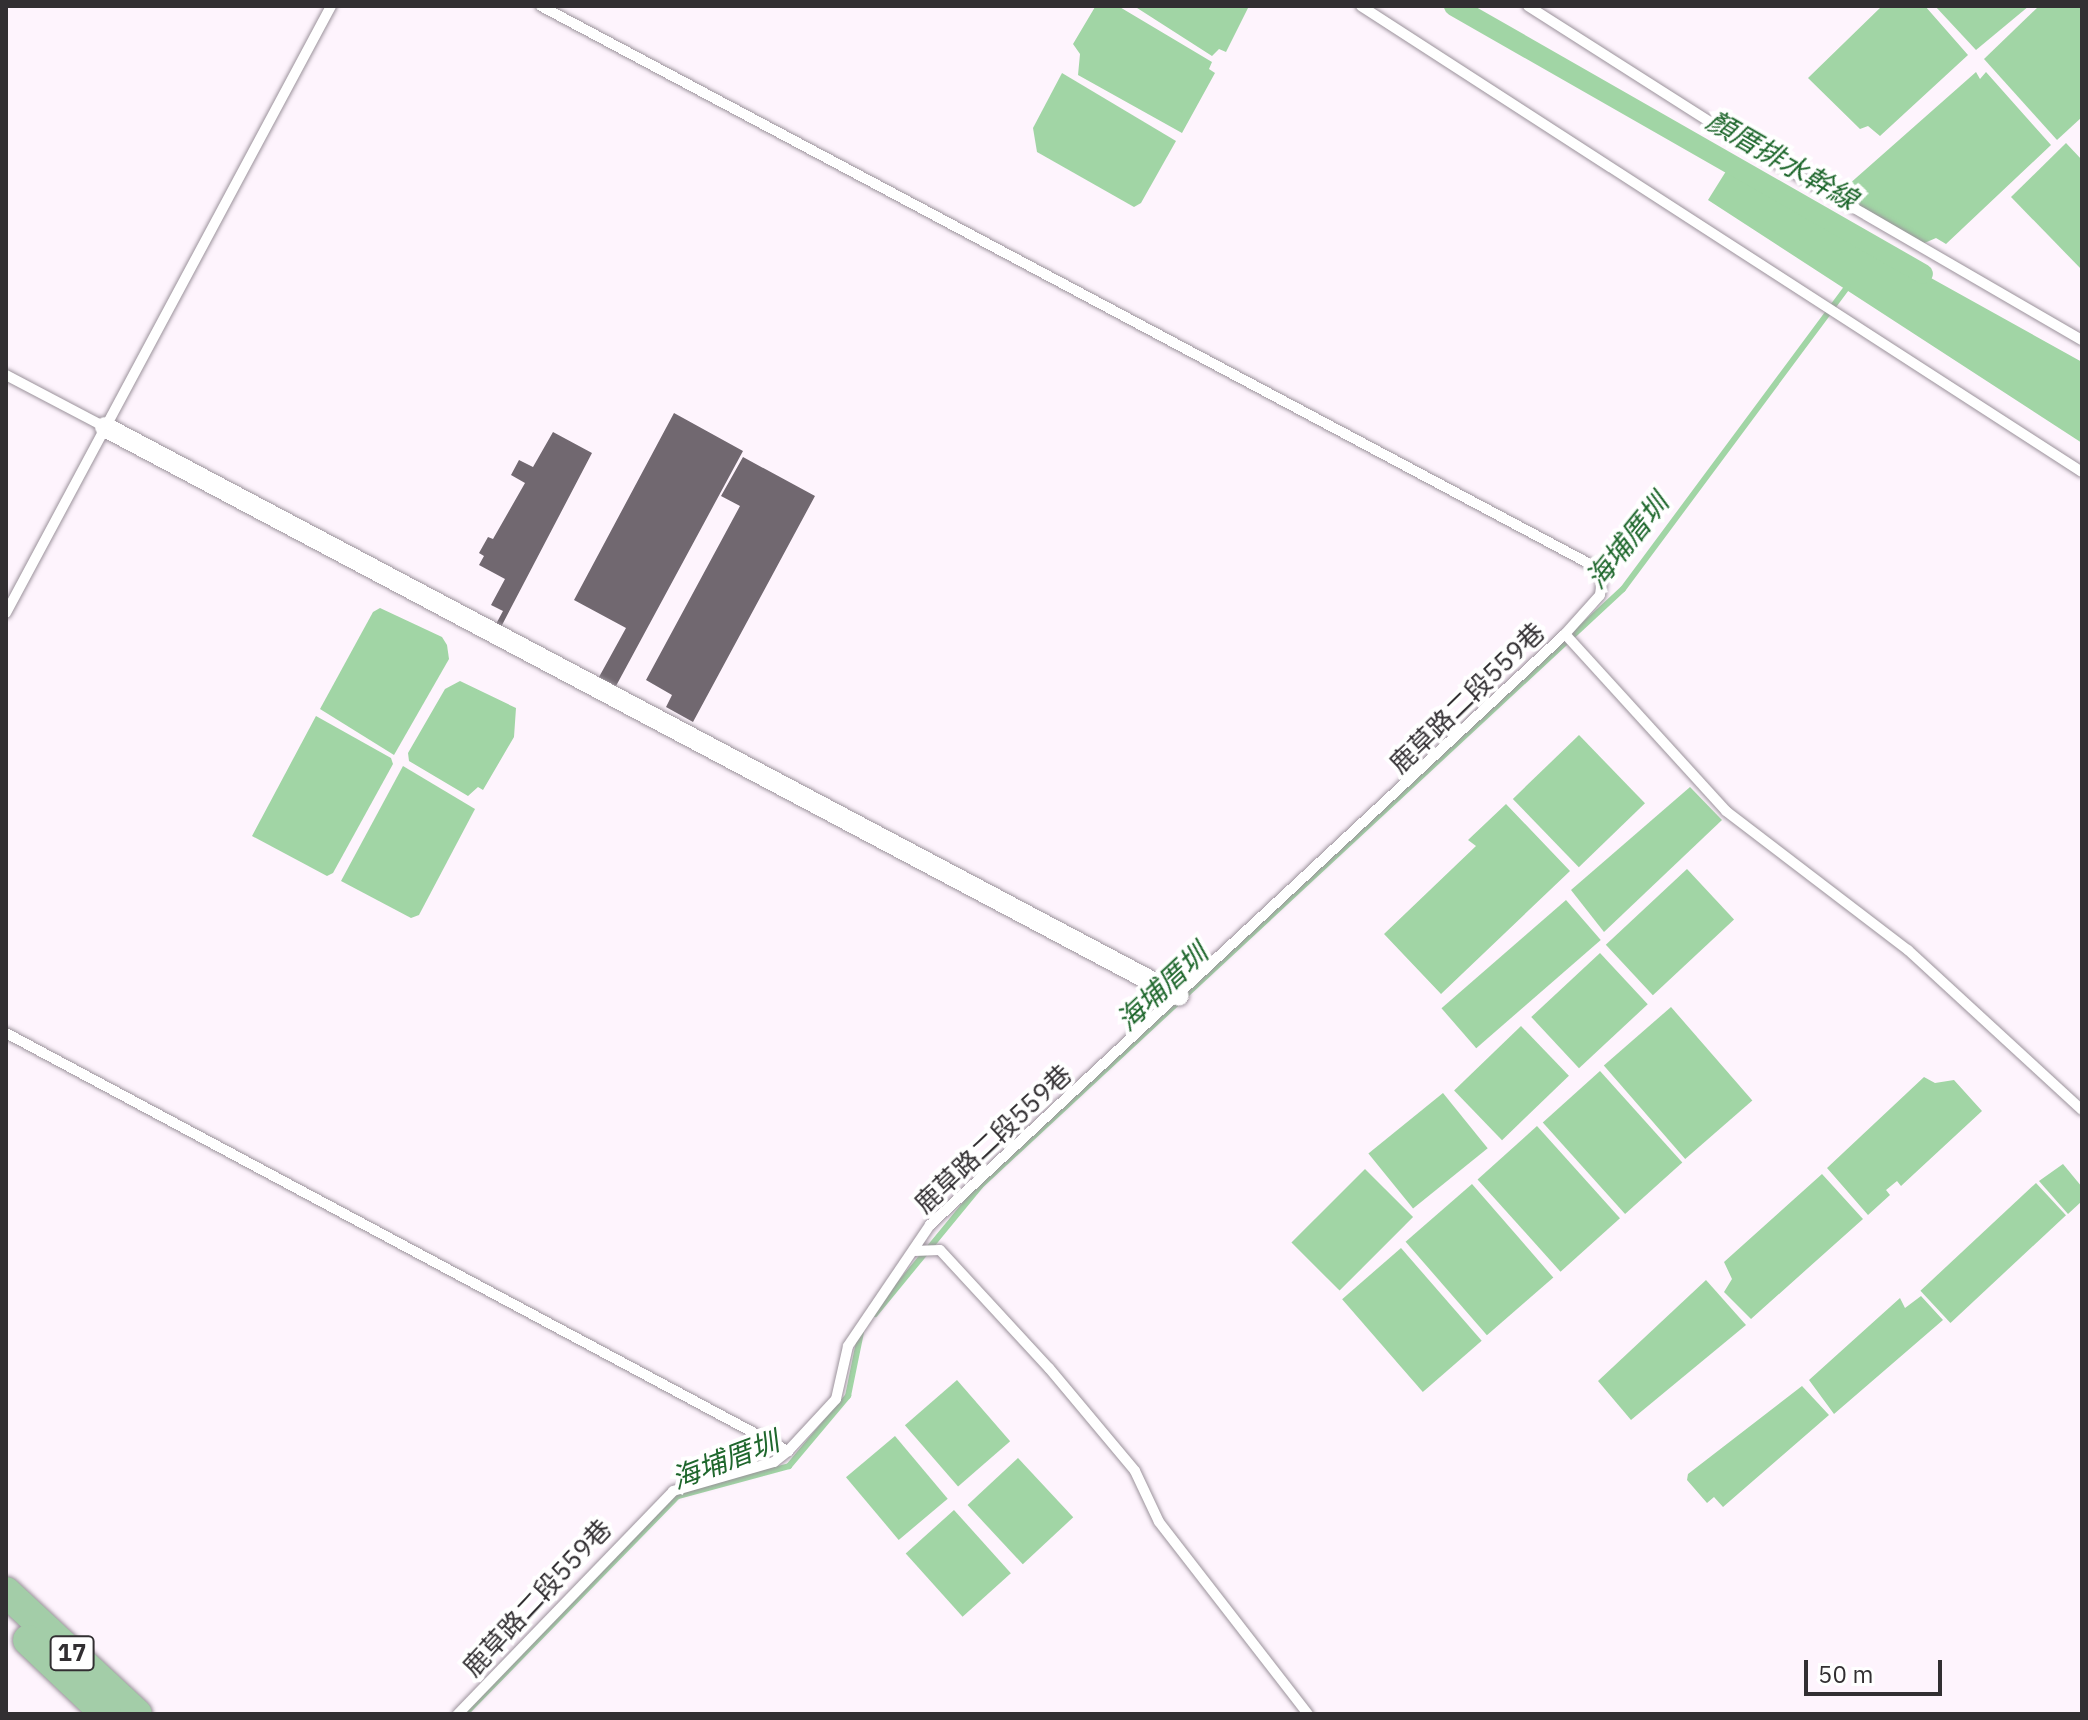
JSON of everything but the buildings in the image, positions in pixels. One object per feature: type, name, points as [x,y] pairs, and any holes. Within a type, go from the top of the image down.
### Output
[{"type":"main road","name":"17","points":[[6,1592],[137,1714]]},
{"type":"main road","name":"17","points":[[6,1619],[106,1714]]},
{"type":"street","points":[[105,427],[1179,996]]},
{"type":"lane","points":[[6,613],[331,6]]},
{"type":"lane","name":"鹿草路二段559巷","points":[[458,1714],[673,1491],[774,1462],[788,1451],[836,1399],[843,1384],[848,1346],[930,1225],[1565,634],[1600,595],[1603,571],[541,6]]},
{"type":"lane","points":[[1361,6],[2082,472]]},
{"type":"lane","points":[[1528,6],[1754,150],[2082,340]]},
{"type":"lane","points":[[6,375],[105,427]]},
{"type":"lane","points":[[1565,634],[1726,811],[1908,950],[2082,1110]]},
{"type":"lane","points":[[6,1033],[788,1451]]},
{"type":"lane","points":[[914,1251],[940,1250],[1049,1368],[1135,1471],[1159,1522],[1308,1714]]},
{"type":"shaded area","points":[[1118,6],[1212,62],[1209,69],[1215,73],[1182,133],[1078,75],[1080,54],[1073,44],[1095,7]]},
{"type":"shaded area","points":[[1134,6],[1249,6],[1226,52],[1219,49],[1212,56]]},
{"type":"shaded area","points":[[1882,6],[1925,6],[1968,55],[1880,136],[1868,126],[1860,129],[1808,78]]},
{"type":"shaded area","points":[[1935,6],[2029,6],[1976,50]]},
{"type":"shaded area","points":[[2039,6],[2082,6],[2082,117],[2057,140],[1984,59]]},
{"type":"shaded area","points":[[1976,72],[1980,79],[1986,72],[2051,145],[1946,244],[1936,238],[1920,245],[1839,193]]},
{"type":"shaded area","points":[[1062,73],[1176,141],[1141,203],[1134,207],[1037,152],[1033,128]]},
{"type":"shaded area","points":[[2066,143],[2082,160],[2082,270],[2011,197]]},
{"type":"shaded area","points":[[1733,160],[1823,218],[2082,362],[2082,443],[1708,200]]},
{"type":"shaded area","points":[[380,608],[442,637],[449,659],[394,755],[320,709],[373,612]]},
{"type":"shaded area","points":[[460,681],[516,708],[514,737],[483,790],[478,787],[468,796],[409,761],[408,753],[445,689]]},
{"type":"shaded area","points":[[316,716],[391,758],[393,764],[333,873],[327,876],[252,836]]},
{"type":"shaded area","points":[[1579,735],[1645,803],[1579,867],[1513,799]]},
{"type":"shaded area","points":[[403,766],[475,809],[419,915],[411,918],[341,881]]},
{"type":"shaded area","points":[[1690,787],[1722,820],[1604,932],[1571,890]]},
{"type":"shaded area","points":[[1506,804],[1570,871],[1441,994],[1384,934],[1476,846],[1468,840]]},
{"type":"shaded area","points":[[1687,869],[1734,919],[1653,995],[1606,945]]},
{"type":"shaded area","points":[[1566,900],[1601,940],[1476,1048],[1441,1008]]},
{"type":"shaded area","points":[[1600,953],[1648,1004],[1579,1068],[1531,1017]]},
{"type":"shaded area","points":[[1671,1007],[1752,1101],[1685,1159],[1604,1065]]},
{"type":"shaded area","points":[[1521,1026],[1569,1076],[1502,1140],[1454,1091]]},
{"type":"shaded area","points":[[1600,1071],[1682,1162],[1625,1214],[1543,1123]]},
{"type":"shaded area","points":[[1924,1077],[1935,1083],[1954,1080],[1982,1111],[1901,1186],[1897,1181],[1886,1190],[1890,1195],[1868,1215],[1827,1168]]},
{"type":"shaded area","points":[[1443,1093],[1488,1148],[1413,1209],[1368,1153]]},
{"type":"shaded area","points":[[1537,1126],[1620,1218],[1561,1272],[1478,1180]]},
{"type":"shaded area","points":[[2063,1164],[2082,1187],[2082,1201],[2068,1214],[2039,1181]]},
{"type":"shaded area","points":[[1365,1169],[1413,1217],[1340,1291],[1291,1243]]},
{"type":"shaded area","points":[[1822,1174],[1863,1219],[1751,1319],[1724,1292],[1732,1279],[1724,1262]]},
{"type":"shaded area","points":[[2036,1183],[2066,1215],[1950,1323],[1920,1291]]},
{"type":"shaded area","points":[[1472,1184],[1553,1278],[1487,1335],[1406,1242]]},
{"type":"shaded area","points":[[1401,1248],[1482,1341],[1423,1392],[1342,1299]]},
{"type":"shaded area","points":[[1706,1280],[1746,1325],[1631,1420],[1598,1381]]},
{"type":"shaded area","points":[[1921,1296],[1943,1320],[1834,1414],[1809,1380],[1900,1298],[1905,1308]]},
{"type":"shaded area","points":[[957,1380],[1010,1441],[958,1486],[905,1425]]},
{"type":"shaded area","points":[[1802,1386],[1829,1415],[1723,1507],[1714,1497],[1707,1503],[1687,1480],[1688,1474]]},
{"type":"shaded area","points":[[895,1436],[948,1499],[899,1540],[846,1477]]},
{"type":"shaded area","points":[[1018,1458],[1073,1517],[1023,1564],[968,1505]]},
{"type":"shaded area","points":[[954,1510],[1011,1573],[963,1617],[906,1553]]},
{"type":"waterway","name":"顏厝排水幹線","points":[[1454,6],[1923,274]]},
{"type":"waterway","name":"海埔厝圳","points":[[875,1314],[980,1186],[1623,589],[1848,286]]},
{"type":"waterway","name":"海埔厝圳","points":[[465,1714],[678,1496],[789,1466],[848,1396],[861,1332]]}]
